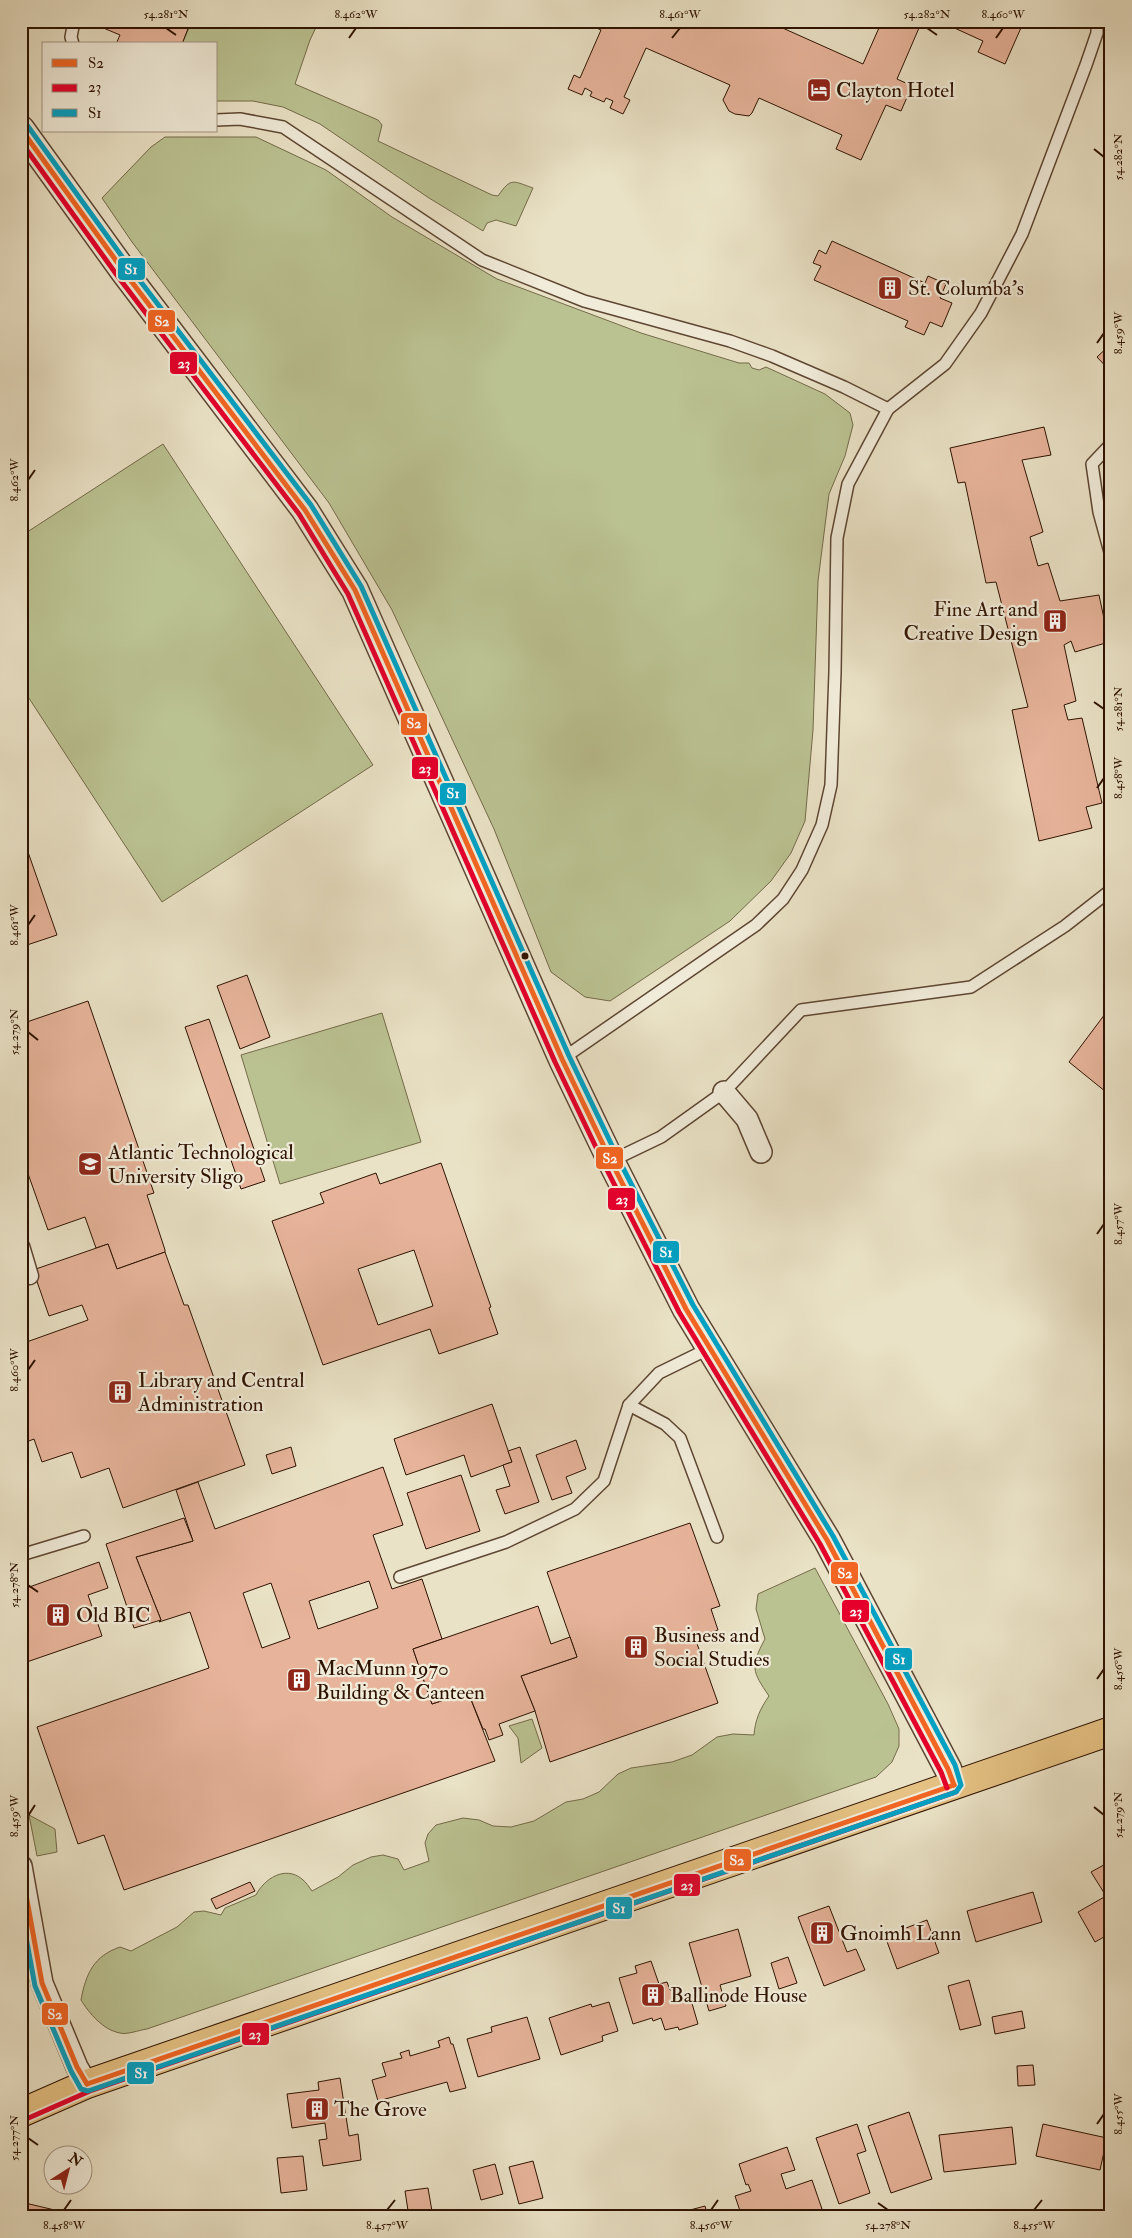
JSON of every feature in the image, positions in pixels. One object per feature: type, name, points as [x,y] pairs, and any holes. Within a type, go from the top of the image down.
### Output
[{"type":"highway","points":[[21,2113],[87,2084],[1111,1730]]},
{"type":"street","points":[[21,129],[125,273],[306,510],[355,590],[562,1059],[610,1161],[686,1309],[827,1540],[948,1769],[954,1785]]},
{"type":"street","points":[[724,1092],[747,1119],[761,1152]]},
{"type":"street","points":[[21,1246],[30,1276]]},
{"type":"street","points":[[21,1866],[42,1983],[77,2067],[87,2084]]},
{"type":"lane","points":[[72,42],[71,37],[74,21]]},
{"type":"lane","points":[[562,1059],[756,925],[783,899],[802,870],[822,825],[831,785],[837,538],[848,484],[888,409],[945,364],[981,313],[1022,234],[1086,65],[1097,33],[1098,21]]},
{"type":"lane","points":[[218,120],[240,119],[283,127],[482,260],[584,301],[730,341],[772,356],[844,387],[888,409]]},
{"type":"lane","points":[[1111,444],[1092,464],[1099,512],[1111,556]]},
{"type":"lane","points":[[610,1161],[661,1137],[724,1092],[801,1010],[971,987],[1065,926],[1111,890]]},
{"type":"lane","points":[[400,1577],[506,1542],[575,1509],[604,1481],[629,1405],[659,1373],[710,1348]]},
{"type":"lane","points":[[629,1405],[665,1424],[680,1438],[717,1537]]},
{"type":"lane","points":[[21,1555],[84,1536]]},
{"type":"green space","points":[[192,21],[319,21],[310,40],[295,84],[378,120],[382,125],[378,141],[492,195],[498,196],[506,186],[513,182],[533,188],[516,226],[496,220],[487,223],[483,231],[429,198],[320,124],[283,107],[253,101],[218,101],[218,42],[183,42]]},
{"type":"green space","points":[[165,137],[256,137],[326,170],[392,217],[497,279],[641,333],[739,363],[749,363],[752,368],[759,370],[766,367],[825,394],[850,413],[853,425],[845,456],[829,494],[818,581],[813,730],[805,821],[791,853],[771,881],[730,921],[610,1001],[585,997],[551,972],[494,829],[392,610],[329,503],[132,242],[102,198],[151,147]]},
{"type":"green space","points":[[163,444],[373,765],[162,902],[21,686],[21,536]]},
{"type":"green space","points":[[382,1013],[421,1142],[280,1184],[241,1055]]},
{"type":"green space","points":[[815,1568],[888,1704],[899,1729],[899,1746],[892,1762],[876,1777],[147,2029],[126,2033],[114,2031],[102,2025],[81,2000],[89,1974],[104,1955],[120,1947],[131,1951],[177,1927],[194,1912],[204,1911],[221,1915],[225,1908],[256,1895],[264,1884],[276,1876],[289,1873],[295,1875],[303,1880],[312,1891],[338,1877],[353,1865],[371,1857],[383,1855],[398,1859],[404,1870],[429,1861],[425,1843],[428,1834],[436,1825],[463,1818],[479,1820],[493,1826],[511,1827],[534,1821],[566,1802],[583,1799],[599,1792],[618,1774],[631,1768],[672,1762],[692,1755],[717,1737],[733,1734],[754,1735],[758,1715],[769,1696],[759,1680],[755,1669],[757,1656],[765,1639],[756,1609],[758,1594]]},
{"type":"green space","points":[[532,1719],[542,1748],[521,1763],[518,1738],[509,1726]]},
{"type":"green space","points":[[29,1815],[55,1829],[57,1852],[37,1856]]},
{"type":"building","points":[[104,21],[191,21],[183,42],[117,42],[120,35],[101,27]]},
{"type":"building","name":"Clayton Hotel","points":[[581,21],[767,21],[863,64],[882,21],[922,21],[897,79],[912,86],[901,111],[886,105],[861,160],[836,149],[842,135],[759,98],[749,116],[729,111],[723,100],[730,85],[646,48],[624,97],[630,100],[623,114],[610,108],[613,101],[606,98],[604,102],[590,96],[592,92],[585,88],[582,95],[568,89],[574,75],[580,78],[601,30]]},
{"type":"building","name":"Clayton Hotel","points":[[939,21],[1024,21],[1005,64],[978,52],[983,41]]},
{"type":"building","name":"St. Columba's","points":[[832,241],[925,283],[928,276],[946,284],[940,298],[952,303],[942,327],[930,322],[924,335],[905,327],[908,321],[814,280],[821,266],[813,263],[819,250],[826,254]]},
{"type":"building","points":[[1111,344],[1111,372],[1097,357]]},
{"type":"building","name":"Fine Art and Creative Design","points":[[1044,427],[1051,455],[1022,460],[1043,532],[1030,537],[1038,566],[1048,563],[1060,601],[1099,595],[1109,642],[1075,652],[1071,641],[1064,645],[1076,701],[1064,705],[1068,720],[1082,718],[1102,803],[1086,807],[1092,828],[1039,841],[1012,710],[1028,707],[996,582],[986,583],[965,482],[958,483],[950,448]]},
{"type":"building","points":[[21,832],[57,935],[21,947]]},
{"type":"building","points":[[247,975],[270,1037],[240,1049],[217,986]]},
{"type":"building","points":[[88,1001],[154,1193],[147,1195],[165,1250],[165,1252],[117,1269],[108,1244],[96,1248],[85,1217],[48,1230],[21,1154],[21,1024]]},
{"type":"building","points":[[21,1002],[28,1022],[21,1024]]},
{"type":"building","points":[[1111,1006],[1111,1096],[1069,1062]]},
{"type":"building","points":[[209,1019],[265,1181],[241,1189],[185,1027]]},
{"type":"building","points":[[441,1163],[491,1307],[489,1308],[498,1334],[439,1354],[430,1329],[323,1365],[272,1221],[324,1203],[320,1193],[376,1173],[380,1184]],"holes":[[[414,1250],[433,1306],[378,1325],[358,1269]]]},
{"type":"building","name":"Library and Central Administration","points":[[108,1244],[117,1269],[165,1252],[184,1305],[188,1305],[245,1465],[123,1508],[109,1468],[81,1478],[72,1452],[42,1462],[34,1439],[21,1444],[21,1344],[88,1320],[82,1305],[49,1316],[33,1270]]},
{"type":"building","points":[[492,1404],[512,1462],[471,1477],[464,1455],[406,1475],[394,1439]]},
{"type":"building","points":[[576,1440],[586,1469],[566,1477],[572,1493],[552,1500],[536,1455]]},
{"type":"building","points":[[291,1447],[296,1466],[272,1474],[266,1455]]},
{"type":"building","points":[[520,1447],[539,1502],[505,1514],[496,1490],[510,1486],[503,1465],[512,1462],[508,1451]]},
{"type":"building","name":"MacMunn 1970 Building & Canteen","points":[[383,1467],[403,1525],[373,1535],[392,1589],[422,1579],[442,1639],[413,1649],[432,1704],[468,1692],[495,1761],[124,1890],[104,1835],[78,1844],[37,1727],[209,1668],[190,1612],[159,1622],[161,1620],[136,1557],[193,1541],[176,1490],[198,1482],[215,1529]],"holes":[[[369,1581],[378,1608],[318,1629],[309,1601]],[[271,1583],[290,1638],[262,1648],[243,1593]]]},
{"type":"building","points":[[461,1475],[480,1531],[426,1549],[407,1493]]},
{"type":"building","points":[[184,1518],[193,1541],[136,1557],[161,1620],[134,1628],[106,1544]]},
{"type":"building","name":"Business and Social Studies","points":[[690,1523],[720,1606],[711,1609],[718,1630],[695,1638],[718,1703],[550,1762],[535,1711],[521,1676],[577,1657],[547,1572]]},
{"type":"building","name":"Old BIC","points":[[99,1562],[108,1588],[88,1595],[102,1636],[21,1664],[21,1590]]},
{"type":"building","points":[[538,1606],[551,1644],[570,1637],[577,1657],[521,1676],[535,1711],[499,1724],[503,1735],[489,1740],[468,1692],[432,1704],[413,1649]]},
{"type":"building","points":[[1111,1861],[1111,1918],[1108,1920],[1111,1924],[1111,1933],[1095,1942],[1078,1912],[1106,1896],[1091,1872]]},
{"type":"building","points":[[250,1882],[255,1891],[216,1909],[211,1899]]},
{"type":"building","points":[[1033,1892],[1042,1922],[976,1942],[967,1911]]},
{"type":"building","name":"Gnoimh Lann","points":[[829,1906],[847,1952],[856,1949],[865,1970],[824,1986],[798,1917]]},
{"type":"building","points":[[927,1920],[939,1953],[897,1969],[885,1936]]},
{"type":"building","points":[[738,1929],[751,1976],[720,1985],[726,2006],[709,2011],[689,1943]]},
{"type":"building","points":[[788,1957],[797,1983],[779,1989],[771,1963]]},
{"type":"building","name":"Ballinode House","points":[[651,1961],[659,1984],[667,1982],[670,1990],[679,1988],[683,2002],[691,2000],[698,2024],[679,2030],[678,2027],[665,2030],[661,2018],[653,2021],[652,2018],[633,2024],[619,1978],[637,1973],[635,1966]]},
{"type":"building","points":[[969,1980],[981,2025],[960,2030],[948,1986]]},
{"type":"building","name":"Ballinode House","points":[[609,2002],[618,2031],[602,2036],[603,2041],[561,2055],[549,2018],[591,2004],[592,2007]]},
{"type":"building","points":[[1022,2011],[1025,2028],[995,2034],[992,2017]]},
{"type":"building","name":"The Grove","points":[[527,2017],[540,2059],[478,2077],[467,2039],[492,2032],[491,2027]]},
{"type":"building","name":"The Grove","points":[[449,2037],[451,2044],[453,2044],[466,2088],[450,2092],[447,2082],[378,2101],[372,2080],[386,2076],[382,2063],[402,2058],[400,2053],[409,2050],[410,2056],[440,2047],[438,2041]]},
{"type":"building","points":[[1033,2065],[1035,2085],[1018,2086],[1017,2066]]},
{"type":"building","name":"The Grove","points":[[340,2078],[349,2136],[358,2134],[361,2160],[323,2166],[319,2140],[327,2139],[325,2123],[292,2128],[287,2094],[319,2090],[318,2082]]},
{"type":"building","points":[[909,2112],[932,2179],[891,2193],[868,2126]]},
{"type":"building","points":[[857,2124],[866,2151],[857,2154],[870,2193],[839,2204],[816,2138]]},
{"type":"building","points":[[1043,2124],[1107,2138],[1100,2170],[1036,2156]]},
{"type":"building","points":[[1012,2127],[1016,2164],[944,2172],[939,2135]]},
{"type":"building","points":[[787,2147],[795,2170],[781,2174],[786,2189],[812,2180],[822,2209],[798,2217],[742,2217],[735,2196],[751,2191],[748,2184],[746,2185],[739,2164]]},
{"type":"building","points":[[303,2156],[307,2190],[281,2193],[277,2158]]},
{"type":"building","points":[[533,2161],[543,2198],[519,2204],[509,2167]]},
{"type":"building","points":[[495,2164],[503,2194],[481,2200],[473,2170]]},
{"type":"building","points":[[428,2188],[433,2217],[409,2217],[405,2191]]},
{"type":"building","points":[[21,2202],[84,2217],[21,2217]]},
{"type":"building","points":[[705,2206],[708,2217],[664,2217]]},
{"type":"transit line","name":"S1","points":[[21,1910],[35,1986],[71,2071],[81,2089],[88,2091],[956,1792],[961,1785],[955,1765],[833,1536],[693,1305],[618,1158],[569,1056],[361,586],[311,505],[131,269],[27,125]]},
{"type":"transit line","name":"S2","points":[[21,129],[125,273],[305,510],[355,590],[562,1059],[611,1161],[686,1309],[827,1540],[948,1769],[954,1785]]},
{"type":"transit line","name":"23","points":[[21,142],[119,278],[299,514],[348,594],[555,1062],[604,1164],[679,1312],[820,1544],[941,1772],[947,1788]]},
{"type":"transit line","name":"S2","points":[[87,2084],[954,1785]]},
{"type":"transit line","name":"23","points":[[24,2120],[90,2091],[956,1792]]},
{"type":"transit line","name":"S2","points":[[21,1867],[42,1983],[77,2067],[87,2084]]},
{"type":"place","name":"Clayton Hotel","points":[[819,90]]},
{"type":"place","name":"St. Columba's","points":[[890,288]]},
{"type":"place","name":"Fine Art and Creative Design","points":[[1055,621]]},
{"type":"place","name":"Atlantic Technological University Sligo","points":[[90,1164]]},
{"type":"place","name":"Library and Central Administration","points":[[120,1392]]},
{"type":"place","name":"Old BIC","points":[[58,1615]]},
{"type":"place","name":"Business and Social Studies","points":[[636,1647]]},
{"type":"place","name":"MacMunn 1970 Building & Canteen","points":[[299,1680]]},
{"type":"place","name":"Gnoimh Lann","points":[[822,1933]]},
{"type":"place","name":"Ballinode House","points":[[653,1995]]},
{"type":"place","name":"The Grove","points":[[317,2109]]}]
